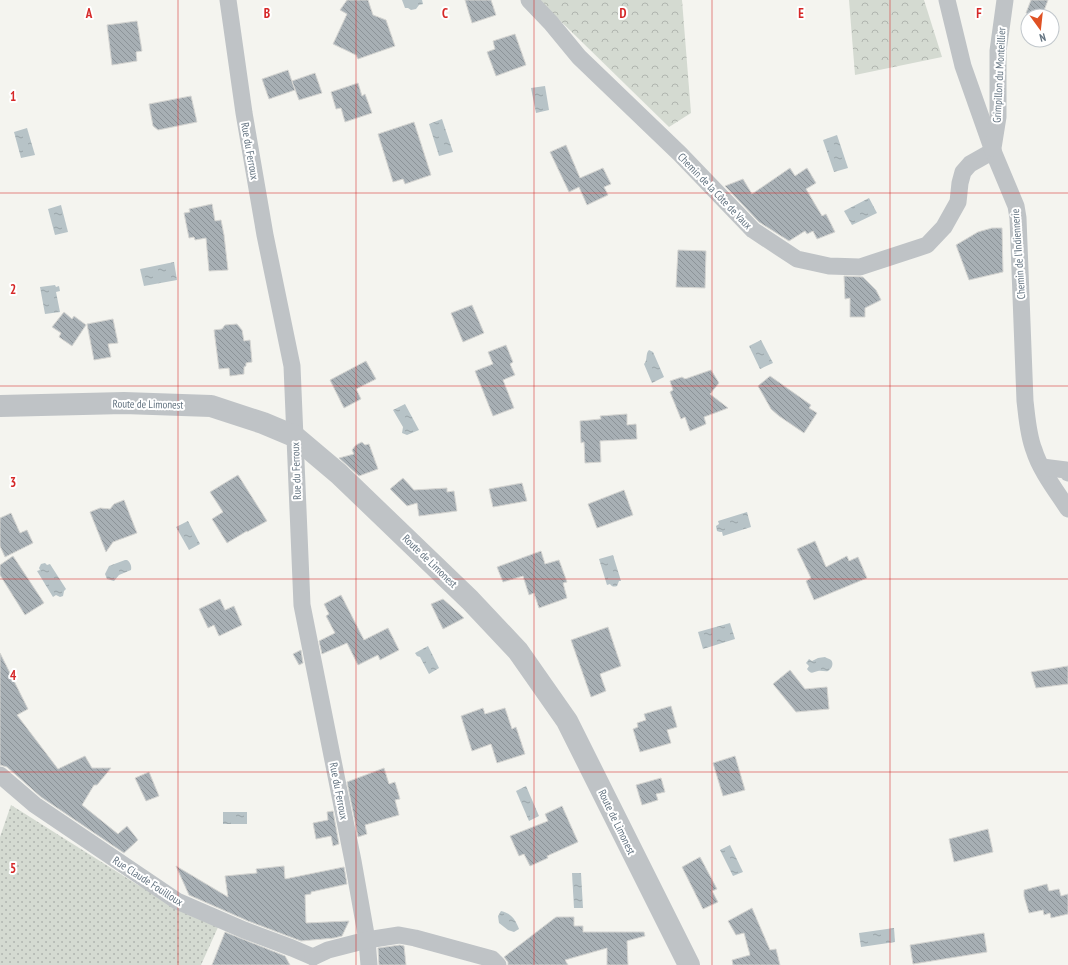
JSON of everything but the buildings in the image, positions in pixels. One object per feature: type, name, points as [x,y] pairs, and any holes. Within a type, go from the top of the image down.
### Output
[{"type":"street","name":"Rue du Ferroux","points":[[228,0],[244,113],[265,235],[292,366],[302,605],[351,849],[367,940],[369,965]]},
{"type":"street","name":"Chemin de la Côte de Vaux","points":[[529,0],[551,22],[579,57],[680,154],[753,230],[797,258],[829,266],[860,267],[927,245],[944,227],[958,202],[963,172],[970,164],[993,151]]},
{"type":"street","name":"Chemin de l'Indiennerie","points":[[947,0],[963,66],[993,151],[1016,206],[1018,218],[1025,401],[1029,429],[1034,450],[1042,467],[1068,509]]},
{"type":"street","name":"Grimpillon du Monteillier","points":[[993,151],[998,117],[998,51],[1005,0]]},
{"type":"street","name":"Route de Limonest","points":[[0,406],[124,403],[211,406],[263,423],[294,436],[340,474],[470,600],[518,651],[567,721],[689,965]]},
{"type":"street","points":[[1042,467],[1066,470],[1068,473]]},
{"type":"street","name":"Rue Claude Fouilloux","points":[[0,775],[35,805],[177,902],[292,948],[313,961]]},
{"type":"street","points":[[313,961],[328,950],[367,940],[399,936],[415,938],[492,959],[498,965]]},
{"type":"green space","points":[[539,0],[682,0],[691,113],[669,127]]},
{"type":"green space","points":[[849,0],[924,0],[942,57],[855,75]]},
{"type":"green space","points":[[11,805],[138,885],[219,925],[201,965],[0,965],[0,837]]},
{"type":"water","points":[[402,0],[422,0],[423,4],[419,5],[416,9],[411,10],[405,8]]},
{"type":"water","points":[[545,86],[549,110],[536,113],[531,88]]},
{"type":"water","points":[[442,119],[453,152],[439,156],[429,124]]},
{"type":"water","points":[[27,128],[35,155],[21,158],[14,132]]},
{"type":"water","points":[[837,135],[848,168],[834,172],[823,140]]},
{"type":"water","points":[[869,198],[877,213],[852,225],[844,211]]},
{"type":"water","points":[[61,205],[68,232],[55,235],[48,209]]},
{"type":"water","points":[[174,262],[177,280],[144,286],[140,269]]},
{"type":"water","points":[[55,285],[56,287],[59,286],[60,291],[56,292],[60,312],[45,314],[40,287]]},
{"type":"water","points":[[761,340],[773,363],[760,369],[749,346]]},
{"type":"water","points":[[649,350],[653,352],[664,377],[652,383],[644,364]]},
{"type":"water","points":[[405,404],[419,430],[407,435],[402,433],[403,427],[393,410]]},
{"type":"water","points":[[747,512],[751,527],[723,536],[722,532],[717,531],[716,526],[719,524],[718,521]]},
{"type":"water","points":[[188,521],[200,544],[189,550],[176,527]]},
{"type":"water","points":[[613,555],[621,581],[619,581],[617,586],[614,587],[610,584],[607,585],[599,559]]},
{"type":"water","points":[[125,560],[130,563],[131,570],[119,575],[114,581],[107,579],[105,574],[109,566]]},
{"type":"water","points":[[45,563],[47,565],[50,564],[66,589],[63,596],[60,597],[56,595],[53,597],[37,571],[40,570],[39,568],[41,564]]},
{"type":"water","points":[[730,623],[735,639],[703,649],[698,632]]},
{"type":"water","points":[[428,646],[439,668],[429,674],[420,657],[415,653]]},
{"type":"water","points":[[825,657],[832,661],[831,669],[812,673],[807,669],[809,666],[806,663],[809,659],[812,661]]},
{"type":"water","points":[[526,786],[539,816],[529,821],[516,791]]},
{"type":"water","points":[[223,812],[247,812],[247,824],[223,824]]},
{"type":"water","points":[[730,845],[743,872],[733,876],[720,850]]},
{"type":"water","points":[[572,873],[581,873],[583,908],[574,908]]},
{"type":"water","points":[[501,911],[513,917],[519,929],[514,932],[508,930],[499,923],[498,916]]},
{"type":"water","points":[[894,928],[895,942],[861,947],[859,933]]}]
